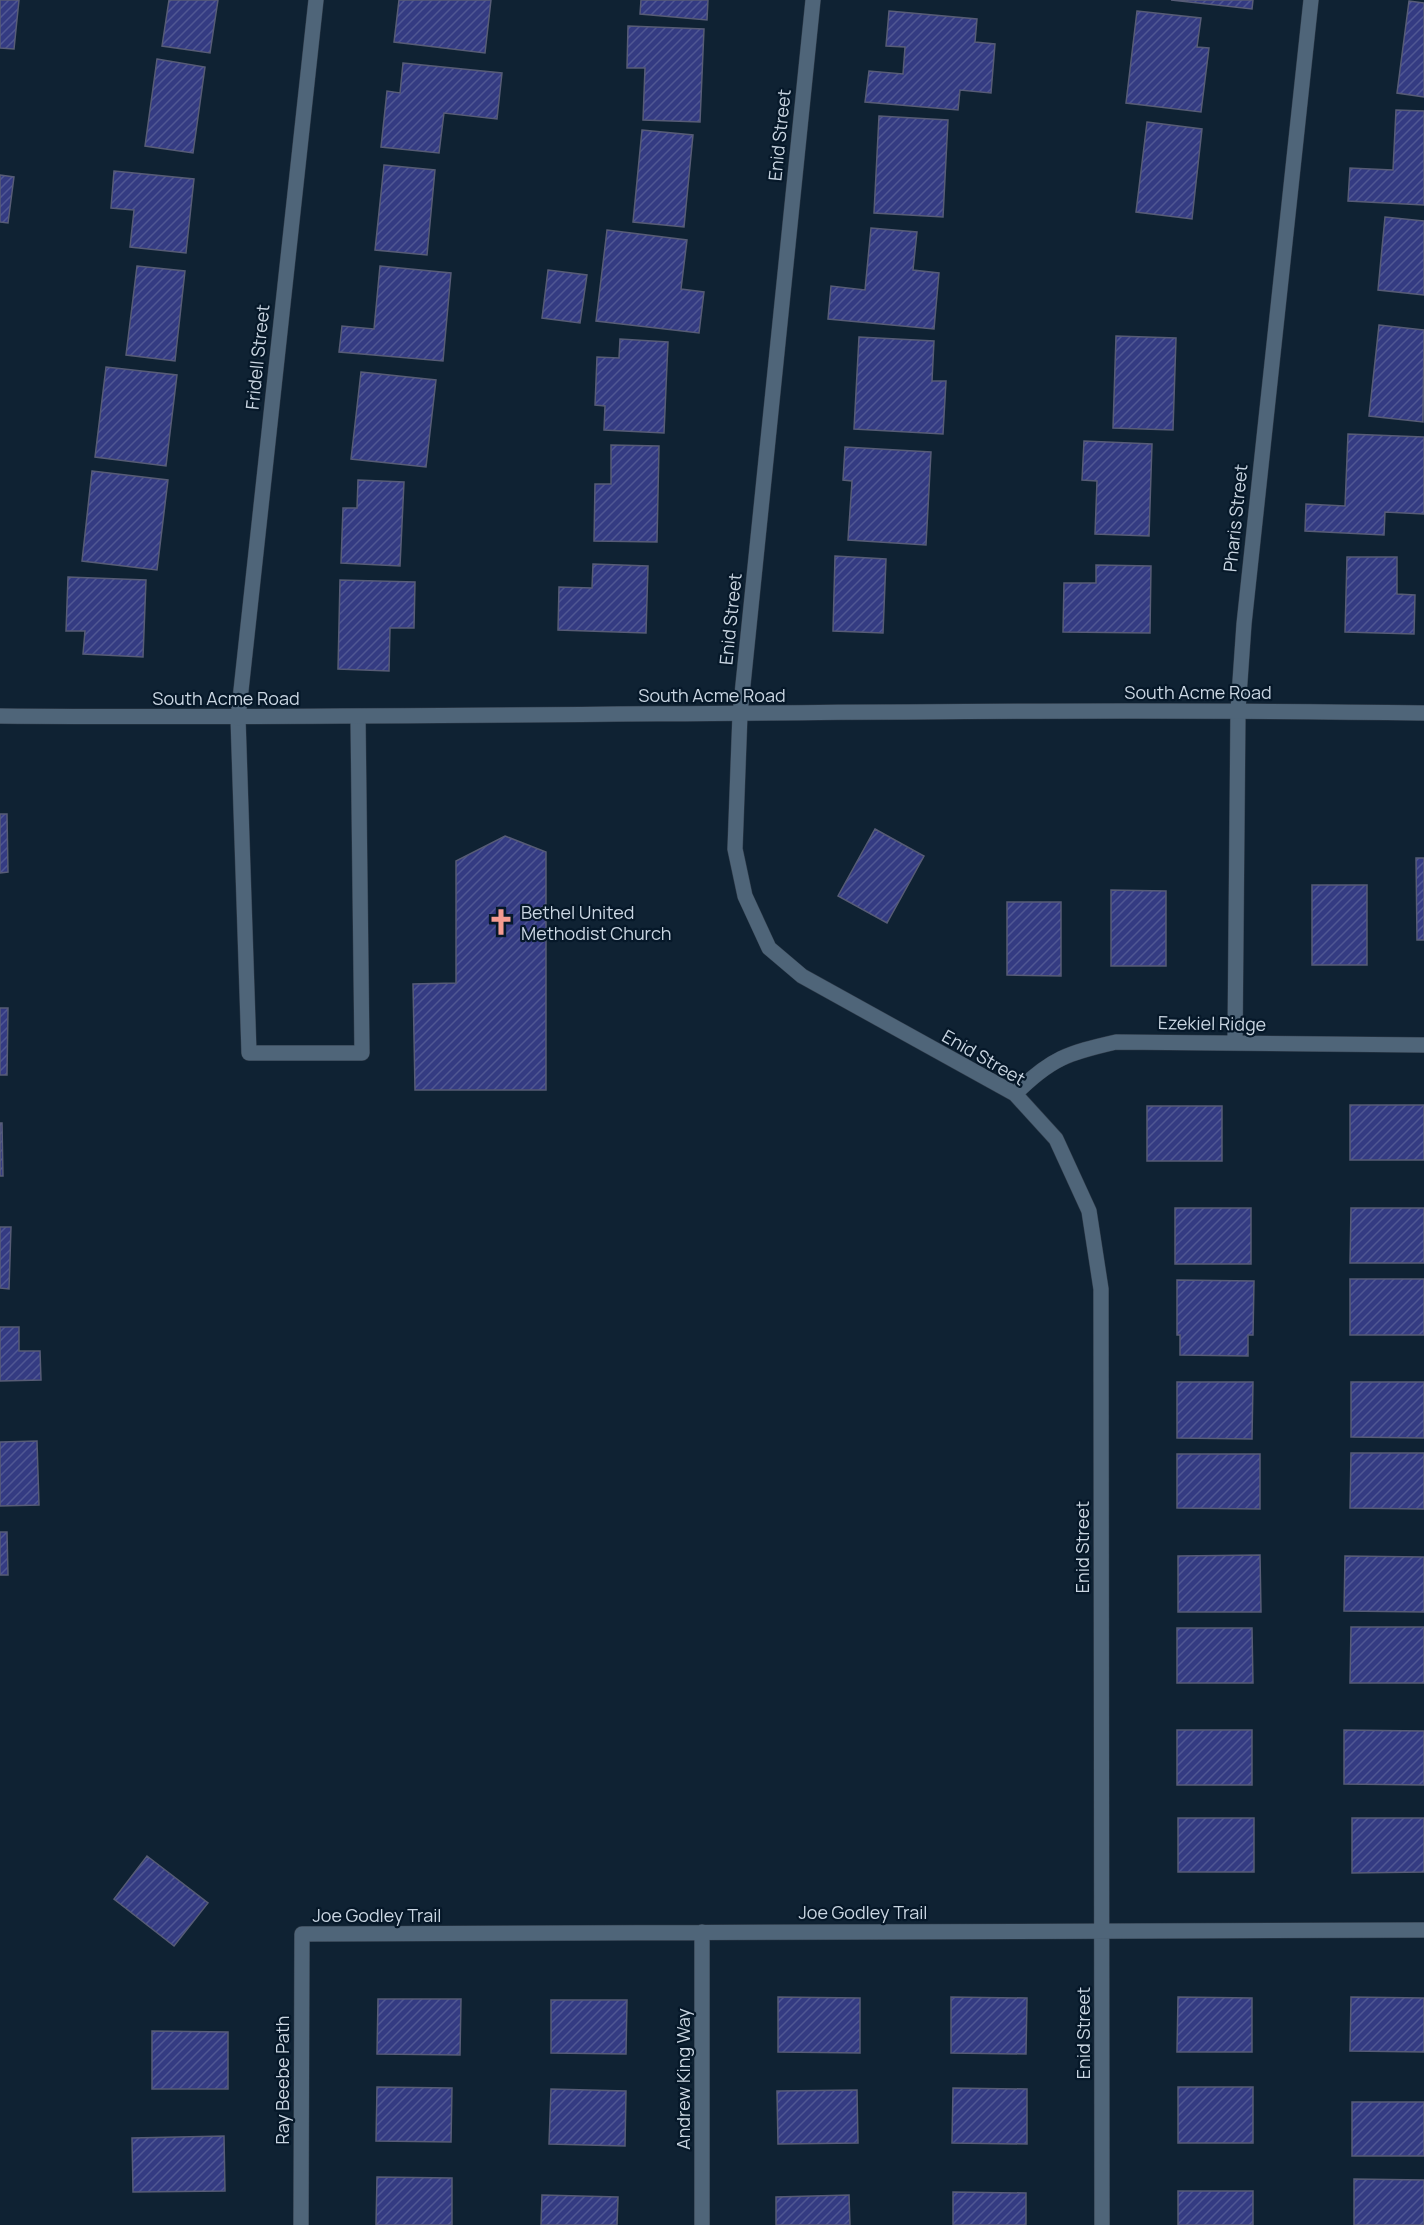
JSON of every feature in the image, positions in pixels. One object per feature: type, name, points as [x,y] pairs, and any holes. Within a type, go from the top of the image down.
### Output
[{"type":"street","name":"Fridell Street","points":[[316,0],[238,718],[249,1053],[362,1053],[358,717]]},
{"type":"street","name":"Enid Street","points":[[813,0],[740,714],[735,849],[745,896],[769,948],[802,976],[1015,1094],[1056,1139],[1089,1211],[1101,1289],[1102,2225]]},
{"type":"street","name":"Pharis Street","points":[[1235,1043],[1238,710],[1244,624],[1311,0]]},
{"type":"street","name":"South Acme Road","points":[[0,716],[238,718],[1238,710],[1424,713]]},
{"type":"street","name":"Ezekiel Ridge","points":[[1015,1094],[1036,1073],[1068,1053],[1116,1042],[1424,1045]]},
{"type":"street","name":"Joe Godley Trail","points":[[302,1934],[1424,1930]]},
{"type":"street","name":"Andrew King Way","points":[[702,1932],[702,2225]]},
{"type":"street","name":"Ray Beebe Path","points":[[301,2225],[302,1934]]},
{"type":"building","points":[[0,0],[19,0],[14,49],[0,48]]},
{"type":"building","points":[[169,0],[218,0],[210,53],[162,46]]},
{"type":"building","points":[[399,0],[491,0],[485,53],[394,42]]},
{"type":"building","points":[[641,0],[708,0],[707,20],[640,14]]},
{"type":"building","points":[[1171,0],[1253,0],[1252,9]]},
{"type":"building","points":[[1409,1],[1424,3],[1424,97],[1397,93]]},
{"type":"building","points":[[889,11],[977,19],[975,42],[995,44],[991,93],[960,90],[958,110],[865,102],[869,71],[903,74],[905,47],[886,46]]},
{"type":"building","points":[[1137,11],[1201,18],[1197,47],[1209,48],[1201,112],[1126,103]]},
{"type":"building","points":[[628,26],[704,29],[700,122],[643,120],[645,68],[627,68]]},
{"type":"building","points":[[157,59],[205,67],[193,153],[145,146]]},
{"type":"building","points":[[403,63],[502,73],[497,119],[444,113],[439,153],[381,147],[387,91],[400,93]]},
{"type":"building","points":[[1396,110],[1424,111],[1424,205],[1348,201],[1350,168],[1393,170]]},
{"type":"building","points":[[879,116],[948,120],[943,217],[874,213]]},
{"type":"building","points":[[1147,122],[1202,129],[1192,219],[1136,212]]},
{"type":"building","points":[[642,130],[693,135],[684,227],[633,222]]},
{"type":"building","points":[[384,165],[435,170],[427,255],[375,250]]},
{"type":"building","points":[[114,171],[194,179],[186,253],[130,247],[134,210],[111,208]]},
{"type":"building","points":[[0,175],[14,177],[8,223],[0,222]]},
{"type":"building","points":[[1385,217],[1424,221],[1424,295],[1378,290]]},
{"type":"building","points":[[871,228],[917,232],[913,270],[939,273],[934,329],[828,319],[831,286],[865,290]]},
{"type":"building","points":[[607,230],[687,240],[681,289],[704,292],[699,333],[596,321]]},
{"type":"building","points":[[137,266],[185,271],[175,361],[126,355]]},
{"type":"building","points":[[380,266],[451,273],[443,361],[339,352],[342,326],[374,329]]},
{"type":"building","points":[[548,270],[587,275],[580,323],[542,318]]},
{"type":"building","points":[[1379,325],[1424,330],[1423,422],[1369,416]]},
{"type":"building","points":[[1116,336],[1176,338],[1173,430],[1113,428]]},
{"type":"building","points":[[859,337],[934,341],[932,381],[946,381],[943,434],[854,429]]},
{"type":"building","points":[[620,339],[668,342],[664,433],[604,430],[605,406],[595,405],[597,357],[619,358]]},
{"type":"building","points":[[106,367],[177,375],[166,466],[95,457]]},
{"type":"building","points":[[361,372],[436,380],[426,467],[351,459]]},
{"type":"building","points":[[1348,434],[1424,437],[1424,514],[1385,512],[1384,535],[1305,531],[1306,504],[1345,506]]},
{"type":"building","points":[[1084,441],[1152,444],[1149,536],[1095,534],[1097,481],[1082,480]]},
{"type":"building","points":[[611,445],[659,446],[657,542],[594,541],[595,484],[611,484]]},
{"type":"building","points":[[845,447],[931,452],[926,545],[848,540],[852,481],[843,480]]},
{"type":"building","points":[[92,471],[168,480],[157,570],[82,561]]},
{"type":"building","points":[[358,480],[404,482],[400,566],[341,563],[343,508],[357,508]]},
{"type":"building","points":[[835,556],[886,559],[883,633],[833,631]]},
{"type":"building","points":[[1347,557],[1397,557],[1397,594],[1415,595],[1414,634],[1345,632]]},
{"type":"building","points":[[593,564],[648,566],[646,633],[558,630],[559,587],[592,588]]},
{"type":"building","points":[[1096,565],[1151,566],[1150,633],[1063,632],[1064,583],[1096,583]]},
{"type":"building","points":[[68,577],[146,580],[143,657],[83,654],[85,631],[66,631]]},
{"type":"building","points":[[340,580],[415,582],[414,628],[390,628],[389,671],[338,669]]},
{"type":"building","points":[[0,814],[7,814],[8,872],[0,873]]},
{"type":"building","points":[[875,829],[924,856],[887,923],[838,896]]},
{"type":"building","name":"Bethel United Methodist Church","points":[[505,836],[546,852],[546,1090],[415,1090],[413,984],[456,983],[456,861]]},
{"type":"building","points":[[1416,858],[1424,858],[1424,940],[1417,940]]},
{"type":"building","points":[[1312,885],[1367,885],[1367,965],[1312,965]]},
{"type":"building","points":[[1111,890],[1166,891],[1166,966],[1111,966]]},
{"type":"building","points":[[1007,902],[1061,902],[1061,976],[1007,975]]},
{"type":"building","points":[[0,1008],[8,1008],[7,1075],[0,1075]]},
{"type":"building","points":[[1350,1105],[1424,1105],[1424,1160],[1350,1160]]},
{"type":"building","points":[[1147,1106],[1222,1106],[1222,1161],[1147,1161]]},
{"type":"building","points":[[0,1123],[2,1123],[3,1176],[0,1176]]},
{"type":"building","points":[[1175,1208],[1251,1208],[1251,1264],[1175,1264]]},
{"type":"building","points":[[1351,1208],[1424,1208],[1424,1263],[1350,1263]]},
{"type":"building","points":[[0,1227],[11,1227],[9,1289],[0,1288]]},
{"type":"building","points":[[1350,1279],[1424,1279],[1424,1335],[1350,1335]]},
{"type":"building","points":[[1177,1280],[1254,1281],[1253,1335],[1248,1335],[1248,1356],[1180,1355],[1180,1335],[1177,1335]]},
{"type":"building","points":[[0,1327],[19,1327],[19,1351],[40,1351],[41,1380],[0,1381]]},
{"type":"building","points":[[1177,1382],[1253,1382],[1252,1439],[1177,1438]]},
{"type":"building","points":[[1351,1382],[1424,1382],[1424,1438],[1351,1437]]},
{"type":"building","points":[[37,1441],[39,1505],[0,1506],[0,1442]]},
{"type":"building","points":[[1351,1453],[1424,1453],[1424,1509],[1350,1508]]},
{"type":"building","points":[[1177,1454],[1260,1454],[1260,1509],[1177,1508]]},
{"type":"building","points":[[0,1532],[7,1532],[8,1575],[0,1575]]},
{"type":"building","points":[[1260,1555],[1261,1612],[1178,1612],[1178,1556]]},
{"type":"building","points":[[1345,1556],[1424,1557],[1424,1612],[1344,1611]]},
{"type":"building","points":[[1351,1627],[1424,1627],[1424,1683],[1350,1683]]},
{"type":"building","points":[[1177,1628],[1252,1628],[1253,1683],[1177,1683]]},
{"type":"building","points":[[1177,1730],[1252,1730],[1252,1785],[1177,1785]]},
{"type":"building","points":[[1344,1730],[1424,1731],[1424,1785],[1344,1784]]},
{"type":"building","points":[[1178,1818],[1254,1818],[1254,1872],[1178,1872]]},
{"type":"building","points":[[1352,1818],[1424,1818],[1424,1872],[1352,1873]]},
{"type":"building","points":[[147,1856],[208,1903],[174,1946],[114,1899]]},
{"type":"building","points":[[778,1997],[860,1998],[860,2053],[778,2052]]},
{"type":"building","points":[[951,1997],[1027,1998],[1026,2054],[951,2053]]},
{"type":"building","points":[[1178,1997],[1252,1998],[1252,2052],[1177,2052]]},
{"type":"building","points":[[1351,1997],[1424,1998],[1424,2052],[1350,2051]]},
{"type":"building","points":[[378,1999],[461,1999],[460,2055],[377,2054]]},
{"type":"building","points":[[551,2000],[627,2000],[626,2054],[551,2053]]},
{"type":"building","points":[[152,2031],[228,2032],[228,2089],[152,2089]]},
{"type":"building","points":[[377,2087],[452,2088],[451,2142],[376,2141]]},
{"type":"building","points":[[1178,2087],[1253,2087],[1253,2143],[1178,2143]]},
{"type":"building","points":[[953,2088],[1027,2089],[1027,2144],[952,2143]]},
{"type":"building","points":[[551,2089],[626,2091],[625,2146],[549,2144]]},
{"type":"building","points":[[857,2090],[858,2143],[778,2144],[777,2091]]},
{"type":"building","points":[[1352,2102],[1424,2102],[1424,2156],[1352,2156]]},
{"type":"building","points":[[224,2136],[225,2191],[133,2192],[132,2138]]},
{"type":"building","points":[[377,2177],[452,2178],[452,2225],[376,2225]]},
{"type":"building","points":[[1354,2179],[1424,2180],[1424,2225],[1354,2225]]},
{"type":"building","points":[[1178,2191],[1253,2191],[1253,2225],[1178,2225]]},
{"type":"building","points":[[953,2192],[1026,2193],[1026,2225],[953,2225]]},
{"type":"building","points":[[542,2195],[618,2197],[617,2225],[541,2225]]},
{"type":"building","points":[[849,2195],[850,2225],[776,2225],[776,2197]]},
{"type":"place","name":"Bethel United Methodist Church","points":[[501,922]]}]
